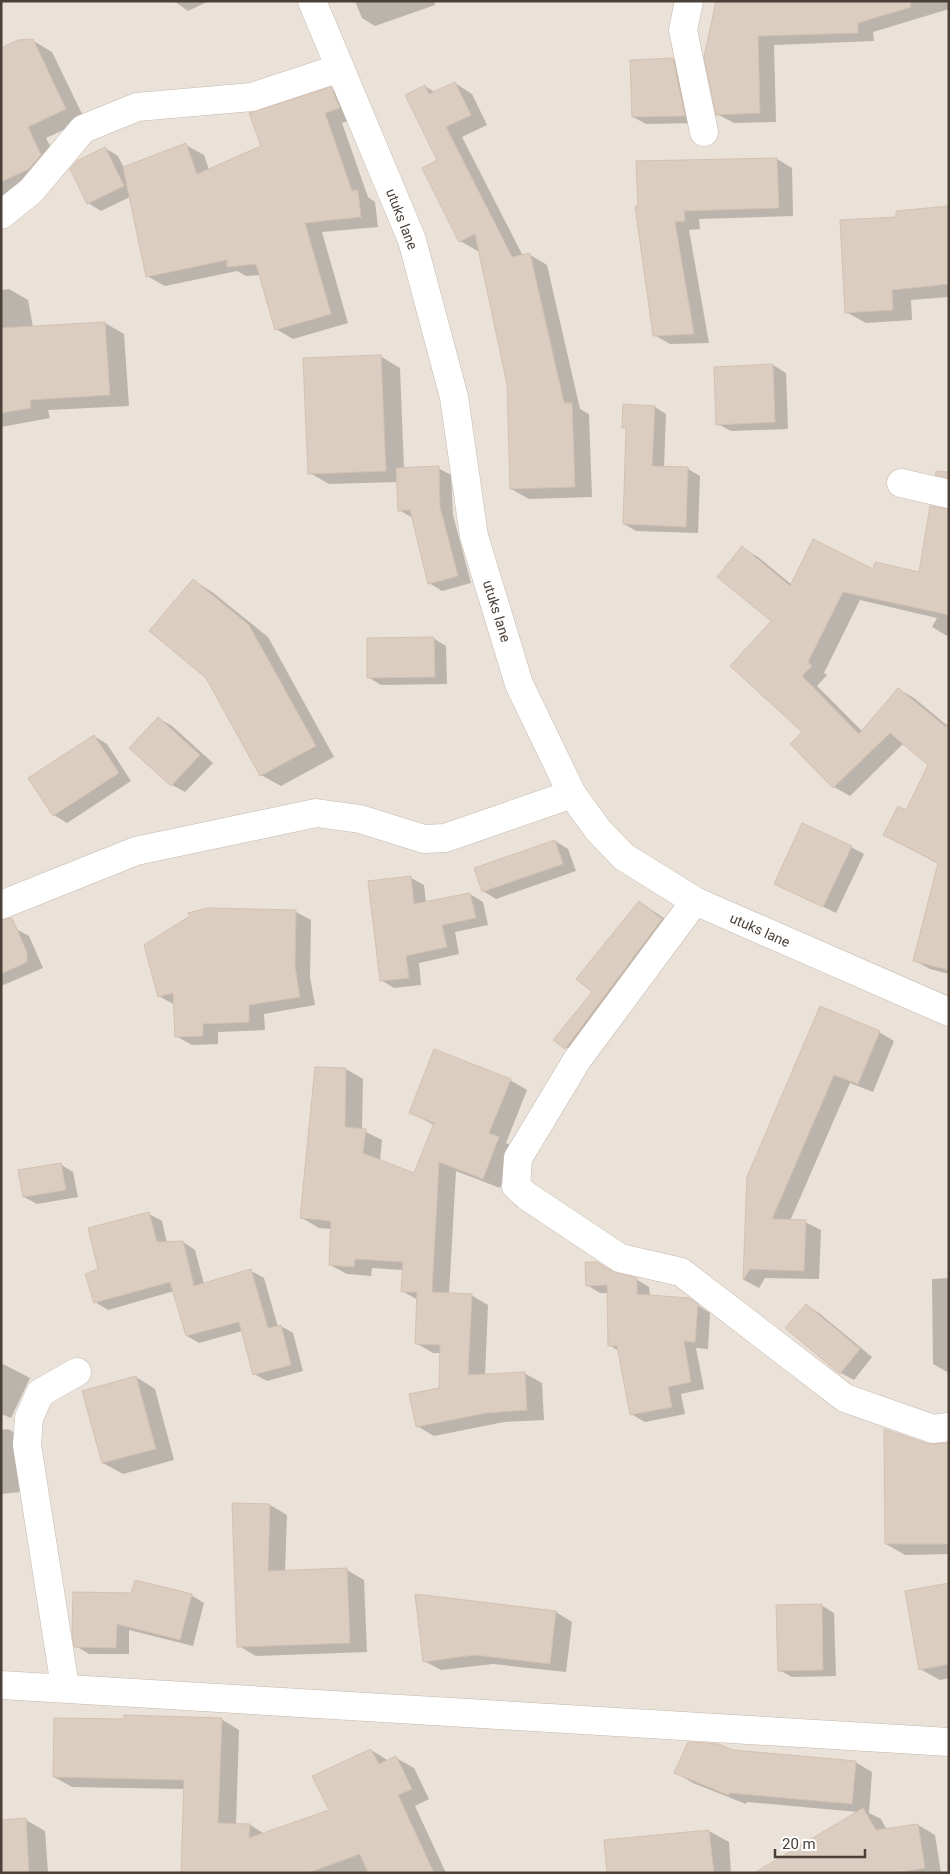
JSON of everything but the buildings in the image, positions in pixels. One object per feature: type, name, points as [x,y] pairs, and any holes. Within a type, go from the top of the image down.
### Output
[{"type":"street","name":"utuks lane","points":[[312,1],[412,240],[454,397],[474,536],[519,684],[572,794],[598,830],[624,857],[695,901],[949,1012]]},
{"type":"street","points":[[689,1],[683,30],[704,132]]},
{"type":"street","points":[[1,216],[31,191],[83,129],[137,107],[252,97],[340,68]]},
{"type":"street","points":[[901,483],[949,494]]},
{"type":"street","points":[[1,905],[136,851],[316,813],[360,819],[424,839],[445,838],[572,794]]},
{"type":"street","points":[[695,901],[577,1060],[518,1158],[516,1186],[527,1196],[620,1258],[681,1272],[845,1398],[933,1430],[949,1427]]},
{"type":"street","points":[[65,1687],[27,1446],[29,1418],[40,1393],[77,1372]]},
{"type":"street","points":[[1,1685],[65,1687],[949,1742]]},
{"type":"shaded area","points":[[1,1],[949,1],[949,1873],[1,1873]]}]
